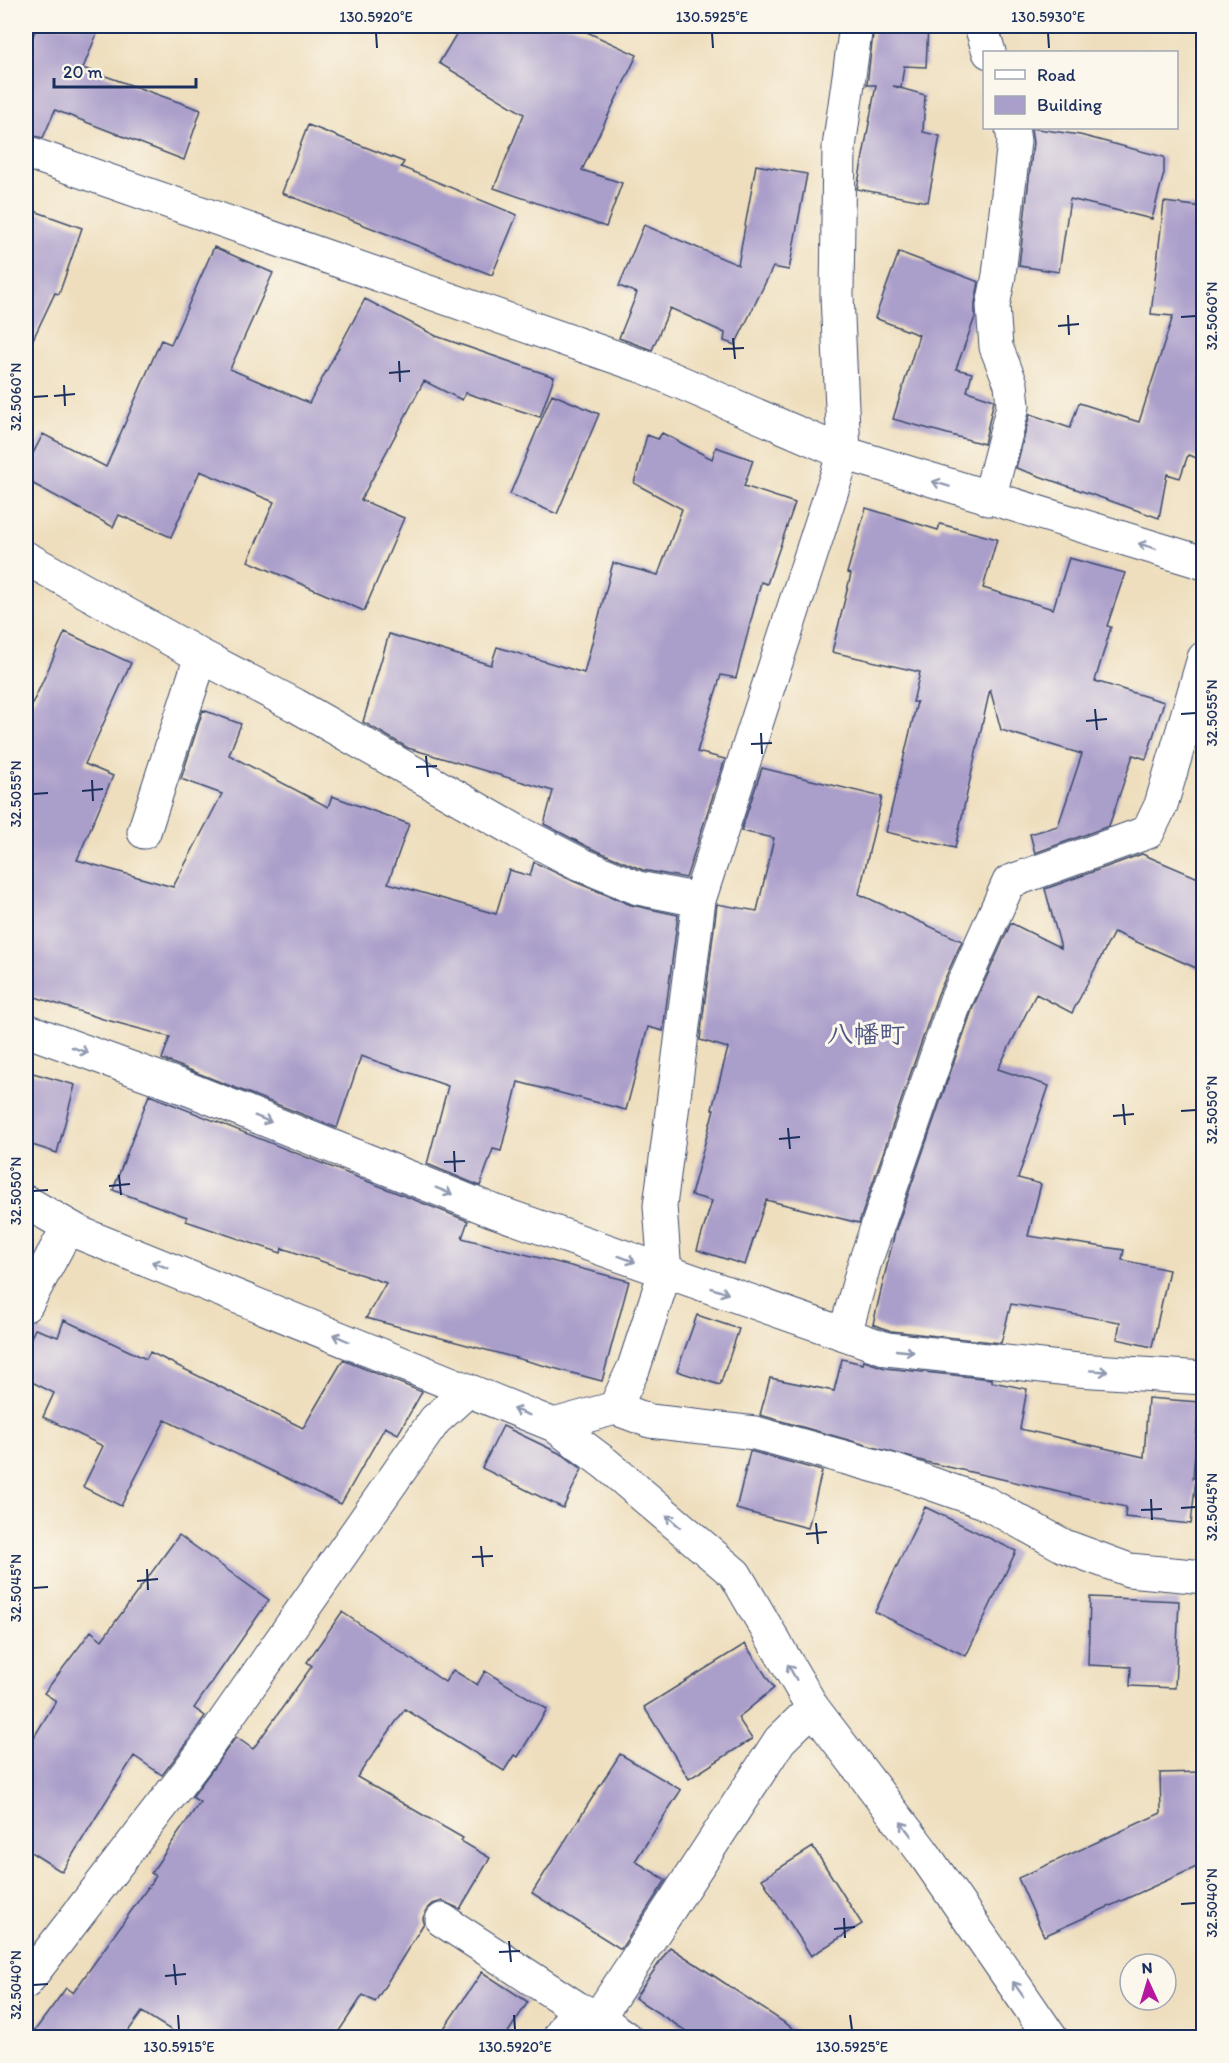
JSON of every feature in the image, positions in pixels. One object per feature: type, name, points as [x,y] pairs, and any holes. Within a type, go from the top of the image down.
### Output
[{"type":"street","points":[[615,1408],[634,1367],[665,1272],[660,1206],[699,900],[844,453],[837,295],[839,147],[856,26]]},
{"type":"street","points":[[981,26],[989,51]]},
{"type":"street","points":[[989,499],[1013,406],[1011,384],[996,347],[993,306],[999,275],[1014,141],[1012,129]]},
{"type":"street","points":[[26,152],[647,368],[844,453],[1203,563]]},
{"type":"street","points":[[26,558],[580,864],[638,888],[699,900]]},
{"type":"street","points":[[144,832],[201,656]]},
{"type":"street","points":[[844,1334],[864,1265],[956,1000],[1009,882],[1148,832],[1161,805],[1203,658]]},
{"type":"street","points":[[26,1030],[191,1090],[491,1210],[887,1349],[1078,1370],[1203,1378]]},
{"type":"street","points":[[26,1202],[82,1234],[554,1425],[606,1464],[735,1574],[813,1708],[922,1851],[1051,2037]]},
{"type":"street","points":[[26,1305],[68,1227]]},
{"type":"street","points":[[26,1982],[201,1755],[435,1420],[467,1391]]},
{"type":"street","points":[[554,1425],[615,1408],[650,1421],[755,1433],[898,1472],[984,1502],[1064,1546],[1129,1570],[1203,1577]]},
{"type":"street","points":[[559,2037],[587,2013],[780,1740],[813,1708]]},
{"type":"street","points":[[442,1920],[627,2037]]},
{"type":"building","points":[[37,26],[100,26],[83,68],[201,110],[184,160],[55,110],[43,138],[26,134],[26,53]]},
{"type":"building","points":[[461,26],[574,26],[637,55],[582,170],[622,183],[606,227],[494,188],[524,114],[439,63]]},
{"type":"building","points":[[874,26],[928,26],[926,67],[904,66],[901,87],[893,86],[925,95],[923,132],[940,136],[928,202],[857,189],[876,85],[867,85]]},
{"type":"building","points":[[308,125],[404,162],[401,167],[517,215],[492,275],[282,193]]},
{"type":"building","points":[[1031,129],[1038,129],[1080,135],[1164,157],[1164,173],[1152,219],[1070,199],[1059,272],[1019,266],[1033,143]]},
{"type":"building","points":[[756,165],[807,174],[789,270],[773,267],[735,345],[724,341],[725,333],[670,308],[652,350],[619,338],[637,293],[619,286],[644,225],[738,265]]},
{"type":"building","points":[[1164,202],[1203,207],[1203,460],[1188,455],[1180,478],[1167,474],[1159,518],[1016,468],[1030,414],[1070,428],[1079,403],[1139,422],[1173,316],[1151,314]]},
{"type":"building","points":[[26,208],[82,228],[59,294],[55,293],[26,354]]},
{"type":"building","points":[[214,247],[273,273],[230,369],[309,403],[365,299],[436,336],[554,377],[540,417],[466,393],[462,400],[424,381],[361,500],[404,518],[364,611],[248,561],[274,502],[200,471],[171,537],[119,515],[113,527],[26,480],[26,467],[43,434],[106,467],[161,340],[171,344]]},
{"type":"building","points":[[899,252],[979,282],[975,317],[956,369],[972,373],[967,391],[994,400],[984,444],[893,419],[919,335],[875,318]]},
{"type":"building","points":[[552,394],[599,414],[557,514],[510,494]]},
{"type":"building","points":[[662,433],[712,459],[716,447],[753,460],[744,486],[795,503],[767,584],[761,582],[736,678],[721,675],[697,752],[725,759],[686,878],[643,870],[588,847],[544,824],[553,791],[408,748],[363,722],[389,634],[491,665],[497,647],[584,673],[613,563],[658,575],[682,509],[634,483],[647,435],[658,439]]},
{"type":"building","points":[[866,508],[938,530],[940,524],[997,539],[983,588],[1053,609],[1069,558],[1125,573],[1107,626],[1111,627],[1095,681],[1164,702],[1146,759],[1133,755],[1109,826],[1035,853],[1030,834],[1058,826],[1082,754],[1001,730],[990,689],[955,848],[886,832],[917,702],[913,702],[920,672],[832,652],[851,574],[847,573]]},
{"type":"building","points":[[65,632],[131,663],[85,764],[113,776],[77,860],[173,887],[222,794],[181,779],[203,710],[241,724],[229,755],[328,807],[332,796],[409,824],[388,883],[496,914],[509,870],[530,876],[534,862],[631,905],[678,915],[663,1031],[648,1027],[626,1110],[518,1082],[501,1151],[493,1149],[480,1186],[427,1164],[448,1086],[361,1056],[337,1128],[162,1059],[170,1037],[103,1019],[26,994],[26,718]]},
{"type":"building","points":[[762,768],[882,797],[859,894],[962,941],[938,994],[859,1223],[766,1200],[745,1265],[697,1250],[712,1201],[691,1195],[728,1048],[700,1040],[717,904],[757,911],[774,838],[741,831]]},
{"type":"building","points":[[1142,854],[1203,880],[1203,971],[1114,932],[1072,1013],[1036,994],[998,1069],[1049,1086],[1018,1178],[1041,1184],[1028,1236],[1124,1250],[1122,1260],[1169,1270],[1152,1347],[1117,1339],[1120,1322],[1011,1304],[1001,1343],[891,1331],[873,1324],[895,1232],[973,1007],[1011,923],[1061,948],[1045,889]]},
{"type":"building","points":[[26,1071],[75,1085],[57,1153],[26,1143]]},
{"type":"building","points":[[149,1095],[468,1221],[462,1238],[629,1281],[602,1381],[366,1318],[386,1283],[282,1248],[281,1253],[186,1221],[187,1217],[113,1190]]},
{"type":"building","points":[[697,1315],[739,1329],[720,1385],[677,1371]]},
{"type":"building","points":[[64,1320],[146,1359],[150,1352],[303,1428],[343,1360],[422,1392],[398,1434],[385,1427],[341,1504],[165,1420],[121,1506],[83,1487],[103,1446],[43,1417],[54,1393],[26,1379],[26,1348],[35,1329],[58,1337]]},
{"type":"building","points":[[842,1359],[863,1364],[864,1361],[885,1368],[992,1379],[992,1382],[1027,1389],[1020,1429],[1144,1457],[1148,1398],[1199,1402],[1193,1478],[1196,1478],[1191,1524],[1125,1517],[1126,1507],[926,1462],[760,1415],[770,1378],[834,1391]]},
{"type":"building","points":[[503,1426],[563,1455],[582,1469],[563,1508],[482,1468]]},
{"type":"building","points":[[750,1451],[822,1471],[808,1528],[736,1509]]},
{"type":"building","points":[[925,1507],[1016,1551],[966,1656],[875,1612]]},
{"type":"building","points":[[179,1535],[269,1600],[194,1708],[205,1716],[186,1744],[162,1775],[134,1756],[62,1872],[26,1849],[26,1750],[56,1701],[44,1693],[91,1631],[102,1640]]},
{"type":"building","points":[[1090,1597],[1179,1601],[1175,1688],[1130,1686],[1131,1667],[1088,1665]]},
{"type":"building","points":[[342,1612],[445,1682],[453,1670],[477,1685],[485,1671],[547,1709],[518,1757],[514,1755],[504,1771],[405,1709],[357,1777],[463,1838],[461,1841],[490,1858],[460,1909],[442,1901],[427,1909],[423,1918],[424,1923],[375,2002],[363,1995],[335,2037],[182,2037],[142,2012],[124,2037],[30,2037],[66,1988],[73,1993],[156,1876],[151,1873],[200,1802],[192,1797],[236,1737],[253,1749],[312,1666],[307,1662]]},
{"type":"building","points":[[745,1644],[774,1688],[738,1718],[752,1739],[689,1779],[644,1707]]},
{"type":"building","points":[[620,1754],[681,1790],[635,1861],[666,1880],[621,1949],[532,1893]]},
{"type":"building","points":[[1203,1772],[1203,1864],[1044,1936],[1018,1878],[1161,1813],[1160,1773]]},
{"type":"building","points":[[813,1847],[862,1924],[811,1956],[762,1879]]},
{"type":"building","points":[[670,1947],[806,2037],[695,2037],[635,1998]]},
{"type":"building","points":[[482,1972],[528,2002],[505,2037],[438,2037]]},
{"type":"district","name":"八幡町","points":[[866,1034]]}]
